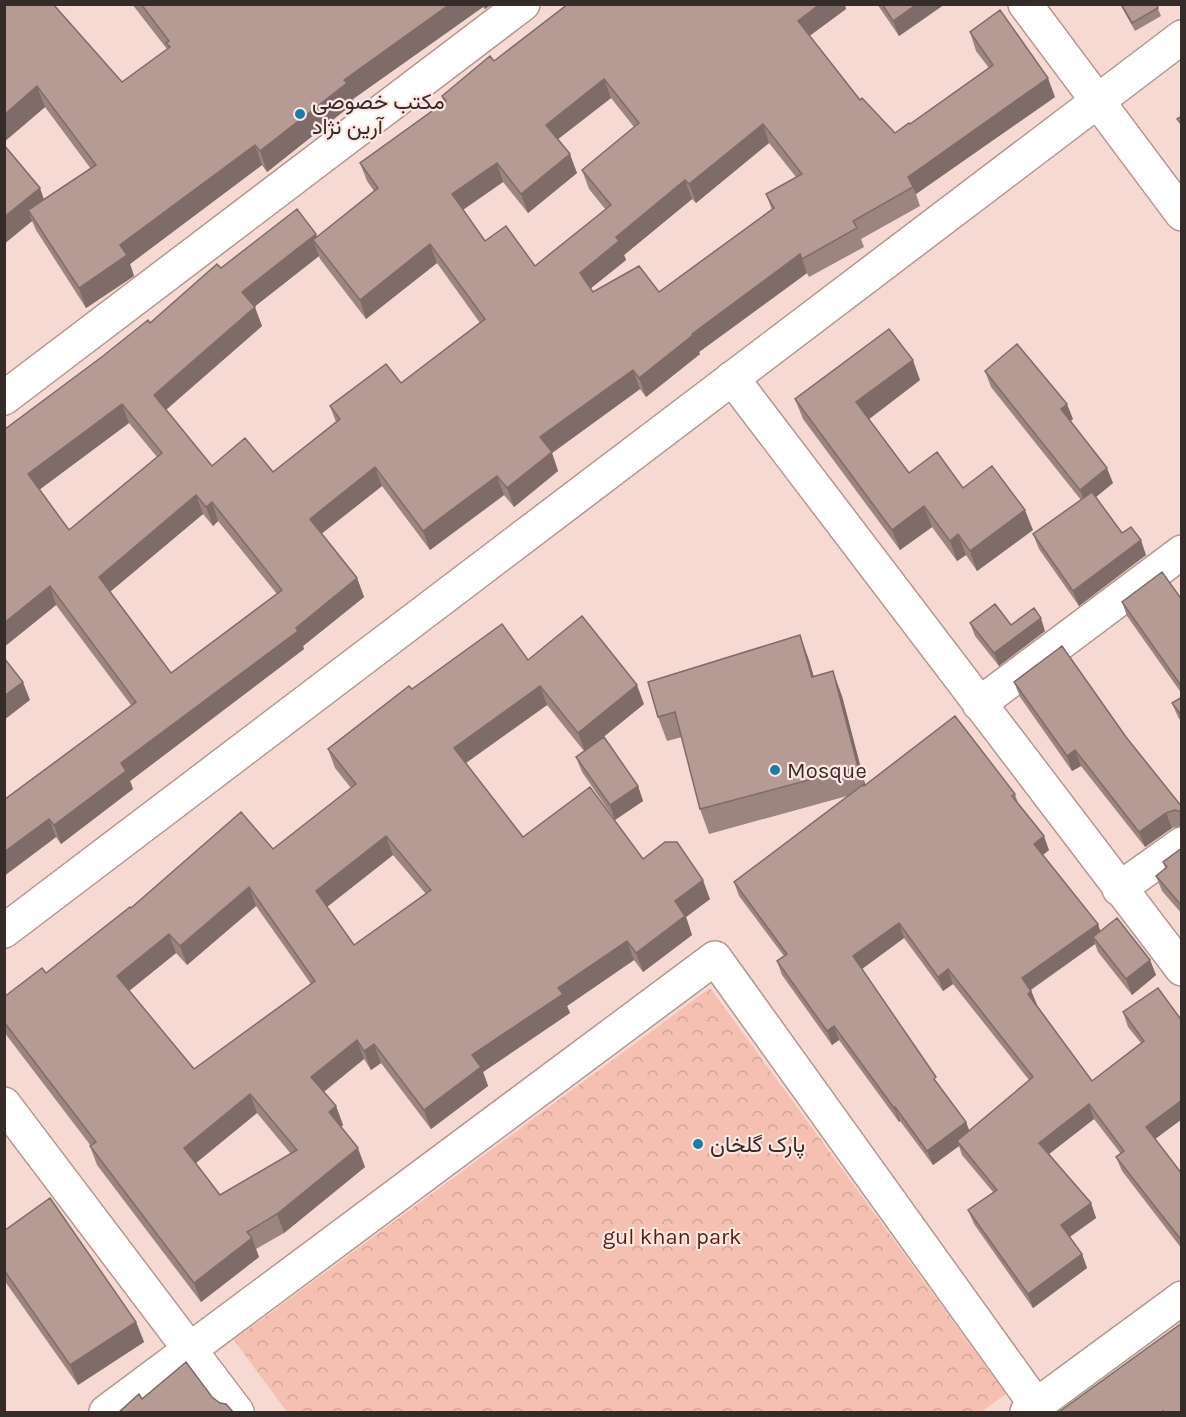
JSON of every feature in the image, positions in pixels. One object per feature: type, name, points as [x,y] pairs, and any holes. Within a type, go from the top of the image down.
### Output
[{"type":"street","points":[[4,398],[523,4]]},
{"type":"street","points":[[1025,4],[1182,214]]},
{"type":"street","points":[[4,931],[1096,100],[1182,37]]},
{"type":"street","points":[[732,378],[1182,969]]},
{"type":"street","points":[[979,704],[1182,552]]},
{"type":"street","points":[[1119,889],[1182,844]]},
{"type":"street","points":[[106,1413],[715,958],[1032,1409],[1182,1298]]},
{"type":"street","points":[[4,1104],[237,1413]]},
{"type":"green space","name":"gul khan park","points":[[710,988],[1006,1394],[981,1412],[287,1412],[234,1340]]},
{"type":"building","points":[[4,4],[53,4],[122,82],[170,47],[166,43],[169,41],[141,4],[450,4],[344,80],[347,83],[260,151],[255,145],[120,245],[127,255],[79,288],[28,210],[96,165],[37,86],[4,115]]},
{"type":"building","points":[[568,4],[820,4],[798,21],[860,100],[862,98],[895,133],[993,65],[970,32],[1000,10],[1048,78],[908,177],[913,187],[853,221],[857,228],[802,259],[800,254],[692,334],[639,378],[633,370],[540,437],[552,452],[507,488],[497,476],[423,531],[375,467],[310,519],[357,578],[296,628],[298,631],[121,763],[126,771],[54,825],[49,819],[4,852],[4,800],[136,702],[50,586],[4,623],[4,430],[148,320],[150,323],[217,264],[221,268],[297,209],[316,234],[242,292],[255,307],[154,395],[212,466],[245,438],[273,472],[340,419],[330,406],[386,364],[401,383],[485,319],[430,244],[360,300],[313,240],[378,188],[360,163],[446,101],[442,96],[490,56],[494,61]],"holes":[[[604,79],[639,123],[582,170],[611,205],[535,266],[506,226],[485,241],[452,194],[497,163],[521,194],[570,154],[546,125]],[[763,124],[802,174],[766,194],[774,208],[659,292],[639,266],[593,292],[580,273],[619,241],[616,237],[685,180],[689,184]],[[122,404],[162,453],[69,530],[28,474]],[[196,495],[206,507],[212,502],[282,590],[171,673],[99,577]]]},
{"type":"building","points":[[882,4],[917,4],[893,21]]},
{"type":"building","points":[[1121,4],[1156,4],[1158,8],[1132,23]]},
{"type":"building","points":[[4,145],[40,188],[4,217]]},
{"type":"building","points":[[889,329],[913,360],[856,402],[909,473],[937,452],[963,488],[992,466],[1025,510],[970,551],[958,534],[950,541],[924,506],[892,530],[795,399]]},
{"type":"building","points":[[1017,344],[1067,404],[1061,409],[1107,468],[1080,490],[985,371]]},
{"type":"building","points":[[1092,492],[1122,533],[1131,527],[1141,540],[1073,591],[1033,534]]},
{"type":"building","points":[[1162,572],[1182,600],[1182,687],[1122,602]]},
{"type":"building","points":[[995,604],[1011,625],[1034,608],[1041,618],[994,653],[970,623]]},
{"type":"building","points":[[582,616],[637,685],[578,733],[540,686],[454,748],[523,837],[590,787],[643,859],[665,842],[677,842],[703,880],[675,901],[685,916],[636,953],[627,941],[558,988],[563,994],[472,1055],[481,1067],[424,1110],[374,1044],[364,1051],[357,1040],[311,1077],[336,1106],[329,1112],[358,1148],[277,1214],[247,1232],[252,1238],[194,1283],[90,1146],[96,1142],[4,1022],[4,997],[42,968],[46,973],[131,908],[241,812],[273,849],[356,784],[328,749],[409,686],[412,689],[502,624],[528,660]],"holes":[[[386,836],[431,890],[354,945],[316,891]],[[249,887],[315,981],[194,1069],[117,976],[169,934],[180,946]],[[250,1094],[297,1150],[220,1195],[184,1148]]]},
{"type":"building","points":[[800,635],[812,677],[833,671],[858,767],[700,809],[675,712],[658,717],[648,682]]},
{"type":"building","points":[[1062,646],[1126,737],[1182,807],[1182,812],[1175,810],[1166,813],[1139,832],[1075,750],[1067,756],[1014,682]]},
{"type":"building","points":[[4,658],[23,682],[4,696]]},
{"type":"building","points":[[1182,697],[1182,716],[1172,703]]},
{"type":"building","points":[[955,716],[1015,794],[1012,796],[1044,836],[1034,844],[1098,924],[1022,978],[1031,991],[1028,994],[1092,1081],[1144,1041],[1123,1012],[1158,988],[1182,1021],[1182,1100],[1146,1127],[1182,1174],[1182,1241],[1116,1157],[1124,1151],[1089,1104],[1039,1143],[1091,1203],[1061,1225],[1082,1254],[1028,1294],[968,1210],[997,1190],[957,1141],[1033,1077],[948,969],[938,977],[899,923],[853,956],[936,1077],[934,1079],[966,1122],[927,1151],[834,1026],[827,1031],[777,961],[787,954],[734,882]]},
{"type":"building","points":[[604,737],[638,786],[610,805],[576,757]]},
{"type":"building","points":[[1182,848],[1182,906],[1156,876],[1167,867],[1163,862]]},
{"type":"building","points":[[1117,918],[1150,960],[1126,979],[1093,937]]},
{"type":"building","points":[[50,1198],[136,1322],[70,1365],[4,1270],[4,1231]]},
{"type":"building","points":[[1182,1323],[1182,1413],[1163,1413],[1163,1411],[1161,1413],[1059,1412]]},
{"type":"building","points":[[186,1362],[212,1397],[226,1404],[234,1413],[118,1413],[139,1394],[142,1399]]},
{"type":"place","name":"مکتب خصوصی آرین نژاد","points":[[300,114]]},
{"type":"place","name":"Mosque","points":[[775,770]]},
{"type":"place","name":"پارک گلخان","points":[[698,1144]]}]
